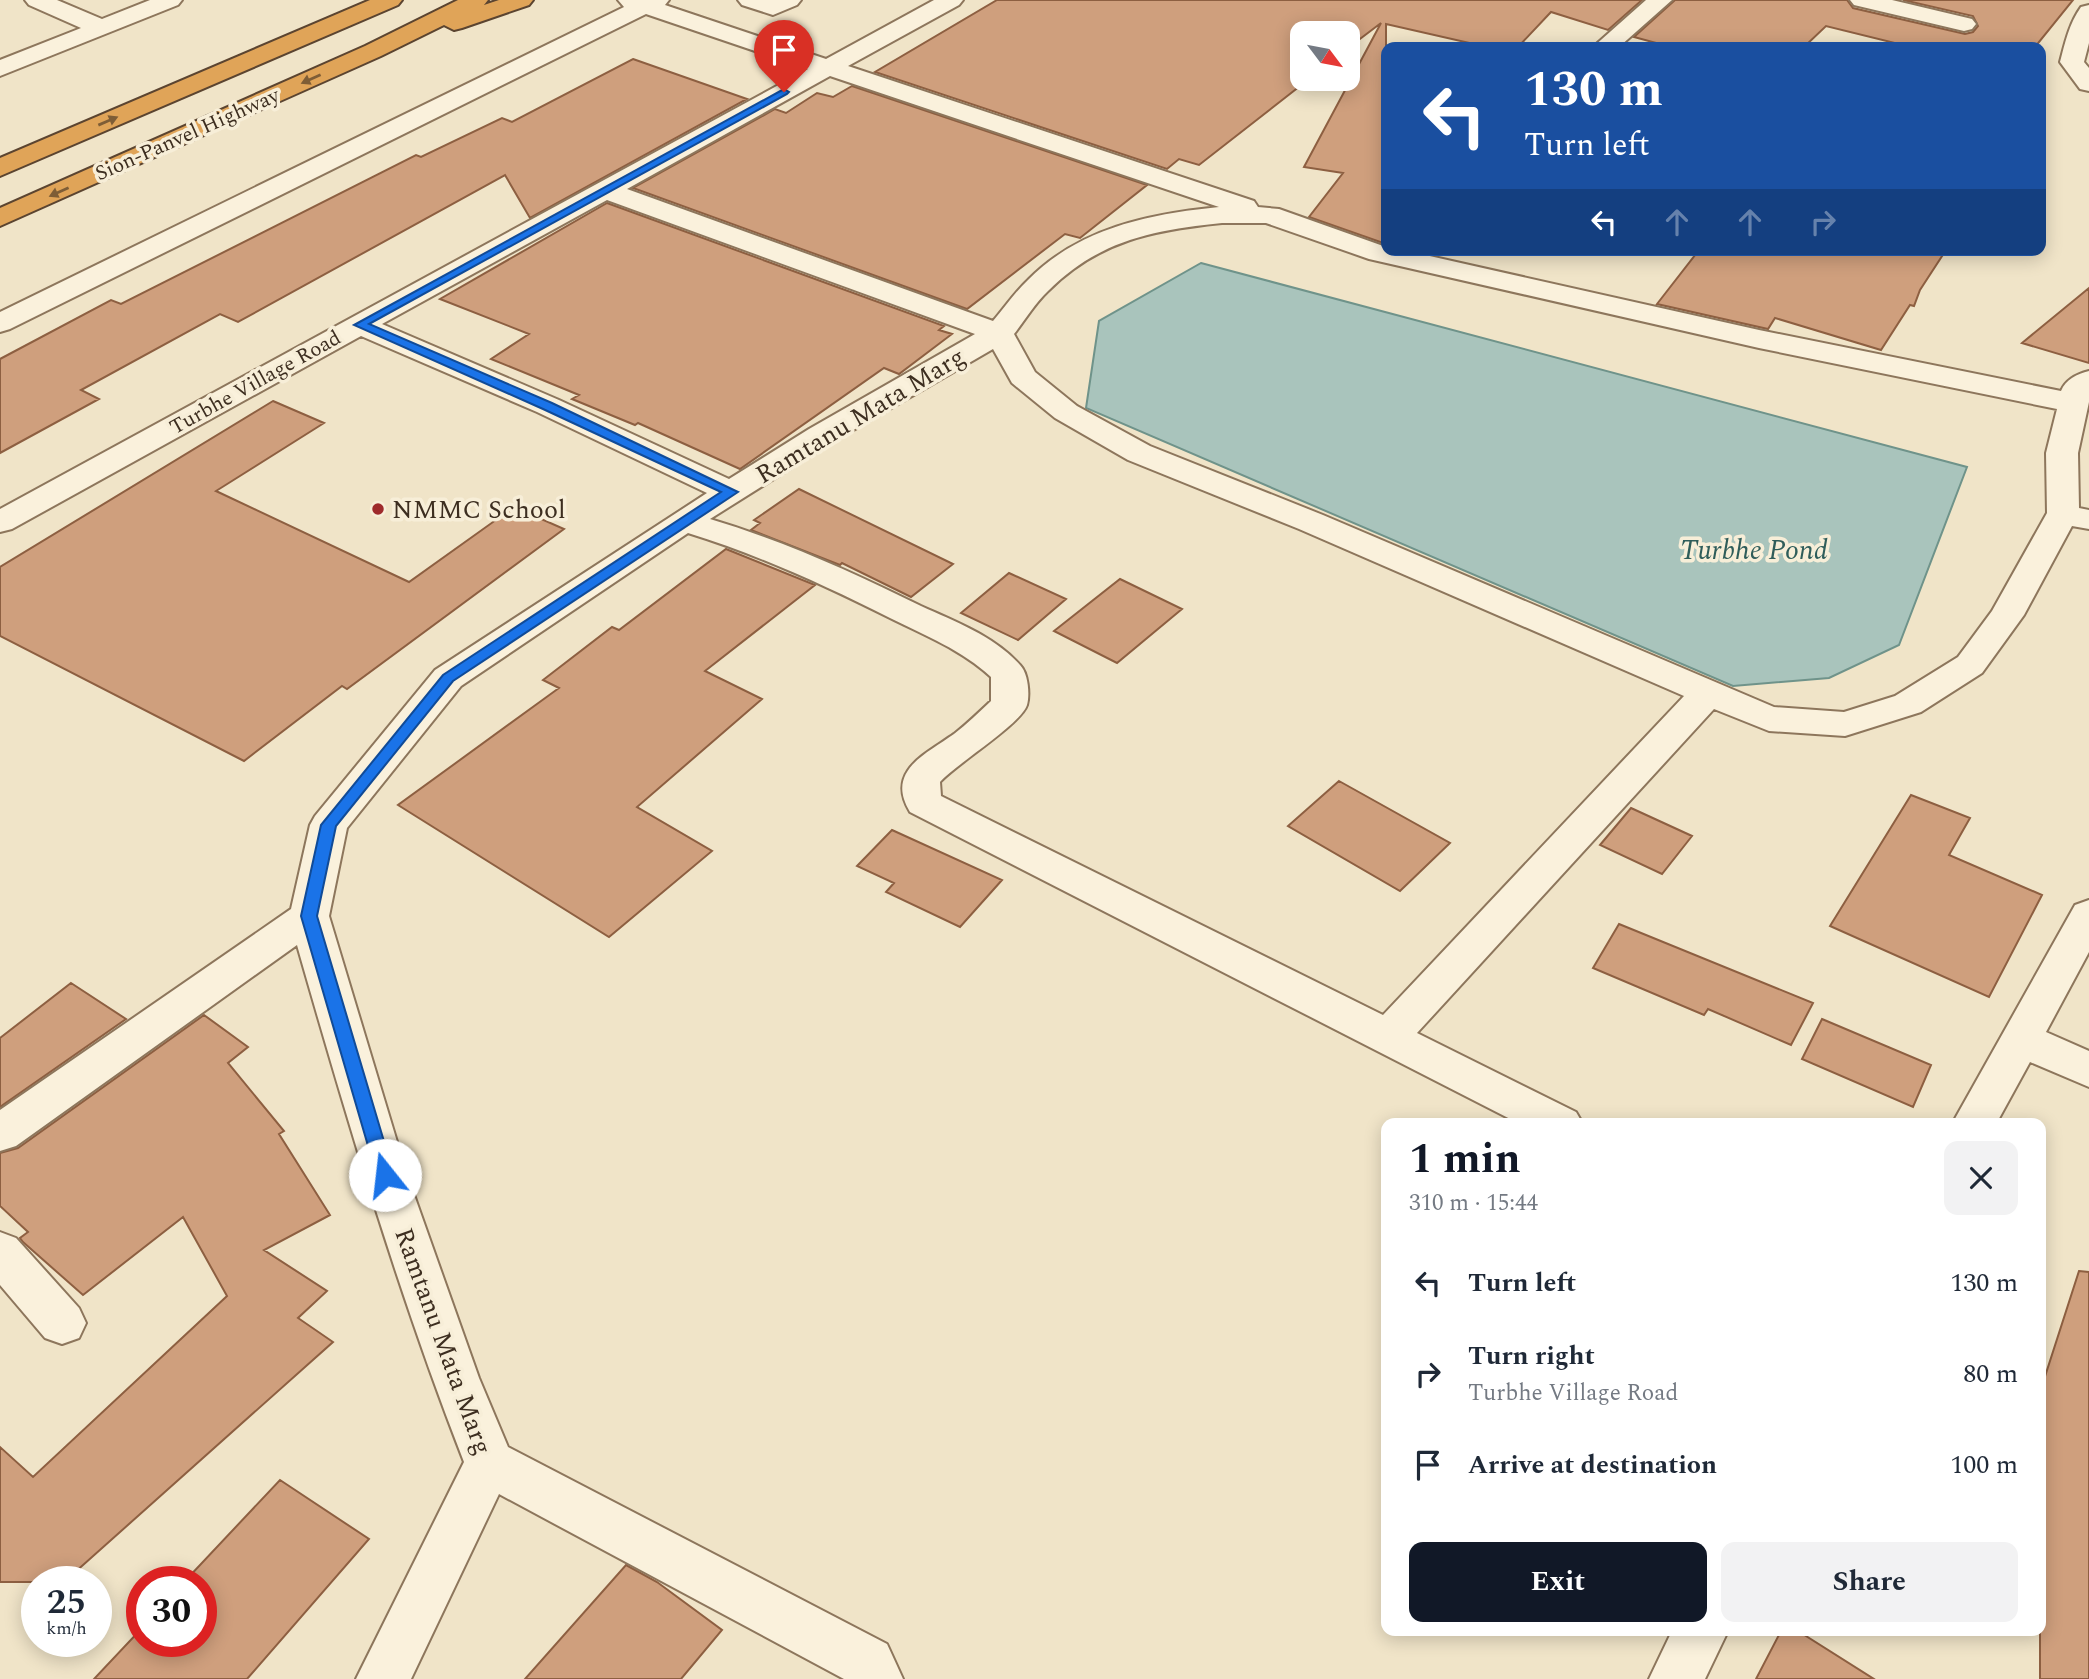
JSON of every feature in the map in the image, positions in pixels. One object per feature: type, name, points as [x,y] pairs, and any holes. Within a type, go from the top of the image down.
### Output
[{"type":"highway","points":[[319,30],[368,0]]},
{"type":"highway","points":[[319,30],[390,0]]},
{"type":"highway","points":[[373,51],[476,0]]},
{"type":"highway","points":[[373,51],[521,0]]},
{"type":"highway","name":"Sion-Panvel Highway","points":[[0,168],[319,30]]},
{"type":"highway","name":"Sion-Panvel Highway","points":[[0,218],[373,51]]},
{"type":"street","points":[[37,0],[93,24],[170,0]]},
{"type":"street","points":[[0,69],[93,24],[132,0]]},
{"type":"street","points":[[750,0],[773,8],[789,0]]},
{"type":"street","name":"Turbhe Village Road","points":[[0,522],[951,0]]},
{"type":"street","points":[[1611,42],[1660,0]]},
{"type":"street","points":[[1862,0],[1964,24]]},
{"type":"street","points":[[0,323],[643,2],[828,68],[1269,215],[1377,243]]},
{"type":"street","points":[[2089,12],[2081,28],[2072,62],[2089,84]]},
{"type":"street","points":[[606,190],[999,333],[1023,377],[1066,412],[1139,453],[1311,522],[1769,719],[1845,723],[1908,704],[1970,665],[2076,517],[2062,453],[2081,392],[1931,372],[1759,339],[1429,256]]},
{"type":"street","points":[[999,333],[1038,285],[1076,255],[1121,232],[1169,220],[1222,215],[1269,215]]},
{"type":"street","points":[[360,325],[548,406],[731,492]]},
{"type":"street","name":"Ramtanu Mata Marg","points":[[383,1679],[489,1463],[455,1378],[385,1175],[309,916],[329,825],[448,678],[684,521],[820,436],[999,333]]},
{"type":"street","points":[[684,521],[742,539],[822,571],[982,649],[1009,674],[1009,705],[967,742],[938,761],[921,779],[923,803],[1549,1118]]},
{"type":"street","points":[[1388,1037],[1709,692]]},
{"type":"street","points":[[1978,1118],[2089,915]]},
{"type":"street","points":[[0,1133],[309,916]]},
{"type":"street","points":[[2020,1039],[2089,1070]]},
{"type":"street","points":[[0,1252],[62,1323]]},
{"type":"street","points":[[489,1463],[868,1663],[876,1679]]},
{"type":"street","points":[[1675,1679],[1698,1636]]},
{"type":"water","name":"Turbhe Pond","points":[[1201,263],[1967,467],[1899,645],[1829,678],[1733,686],[1086,408],[1099,321]]},
{"type":"building","points":[[997,0],[1642,0],[1608,30],[1551,12],[1523,42],[1465,42],[1386,24],[1386,42],[1381,42],[1381,242],[1309,217],[1343,173],[1304,167],[1345,91],[1360,91],[1360,62],[1381,23],[1360,39],[1360,21],[1290,21],[1290,91],[1294,91],[1199,165],[1179,159],[1167,169],[875,72]]},
{"type":"building","points":[[1675,0],[1847,0],[1853,8],[1965,34],[1973,32],[1978,26],[1973,16],[1903,0],[2073,0],[2039,42],[1891,42],[1826,26],[1809,42],[1652,42],[1634,37]]},
{"type":"building","points":[[633,59],[747,99],[530,218],[505,175],[238,322],[220,314],[81,390],[99,399],[0,453],[0,359],[111,300],[121,304],[416,155],[421,157],[502,118],[512,122]]},
{"type":"building","points":[[852,86],[1147,185],[1080,238],[1065,234],[967,309],[633,188],[775,109],[786,113],[817,93],[833,97]]},
{"type":"building","points":[[607,203],[944,326],[939,330],[952,334],[899,374],[884,368],[740,469],[638,423],[635,425],[572,399],[579,395],[491,359],[529,334],[440,299]]},
{"type":"building","points":[[1694,256],[1942,256],[1920,290],[1914,306],[1910,305],[1881,350],[1775,318],[1768,329],[1657,304]]},
{"type":"building","points":[[2089,288],[2089,363],[2022,343]]},
{"type":"building","points":[[273,401],[324,423],[216,491],[409,582],[514,507],[564,529],[347,689],[342,686],[244,761],[0,636],[0,567]]},
{"type":"building","points":[[799,489],[953,564],[911,597],[842,563],[840,565],[751,530],[760,523],[754,520]]},
{"type":"building","points":[[726,549],[815,585],[705,671],[762,699],[637,807],[712,851],[609,937],[398,805],[559,688],[543,680],[612,627],[619,630]]},
{"type":"building","points":[[1009,573],[1066,599],[1018,640],[961,613]]},
{"type":"building","points":[[1120,579],[1182,609],[1117,663],[1054,631]]},
{"type":"building","points":[[1339,781],[1450,843],[1400,891],[1288,826]]},
{"type":"building","points":[[1911,795],[1970,818],[1949,855],[2042,895],[1989,997],[1830,926]]},
{"type":"building","points":[[1631,808],[1692,836],[1662,874],[1600,845]]},
{"type":"building","points":[[892,830],[1002,880],[960,927],[886,892],[894,883],[857,866]]},
{"type":"building","points":[[1619,924],[1813,1003],[1791,1045],[1708,1009],[1704,1015],[1593,968]]},
{"type":"building","points":[[71,983],[126,1019],[0,1107],[0,1038]]},
{"type":"building","points":[[204,1015],[248,1047],[228,1063],[284,1131],[279,1134],[330,1215],[264,1250],[327,1291],[298,1318],[333,1342],[82,1566],[21,1566],[21,1582],[0,1582],[0,1447],[33,1477],[227,1296],[183,1217],[83,1295],[23,1242],[20,1238],[28,1232],[0,1206],[0,1153],[18,1148]]},
{"type":"building","points":[[1822,1019],[1931,1065],[1913,1107],[1802,1059]]},
{"type":"building","points":[[2079,1271],[2089,1272],[2089,1679],[2040,1679],[2040,1636],[2046,1636],[2046,1373]]},
{"type":"building","points":[[280,1480],[369,1539],[247,1679],[94,1679],[126,1645],[126,1657],[217,1657],[217,1566],[199,1566]]},
{"type":"building","points":[[626,1565],[657,1582],[722,1630],[681,1679],[525,1679]]},
{"type":"building","points":[[1778,1636],[1806,1636],[1874,1679],[1756,1679]]},
{"type":"place","name":"NMMC School","points":[[378,509]]},
{"type":"route","points":[[385,1175],[309,916],[329,825],[448,678],[731,492],[548,406],[360,325],[784,92]]}]
